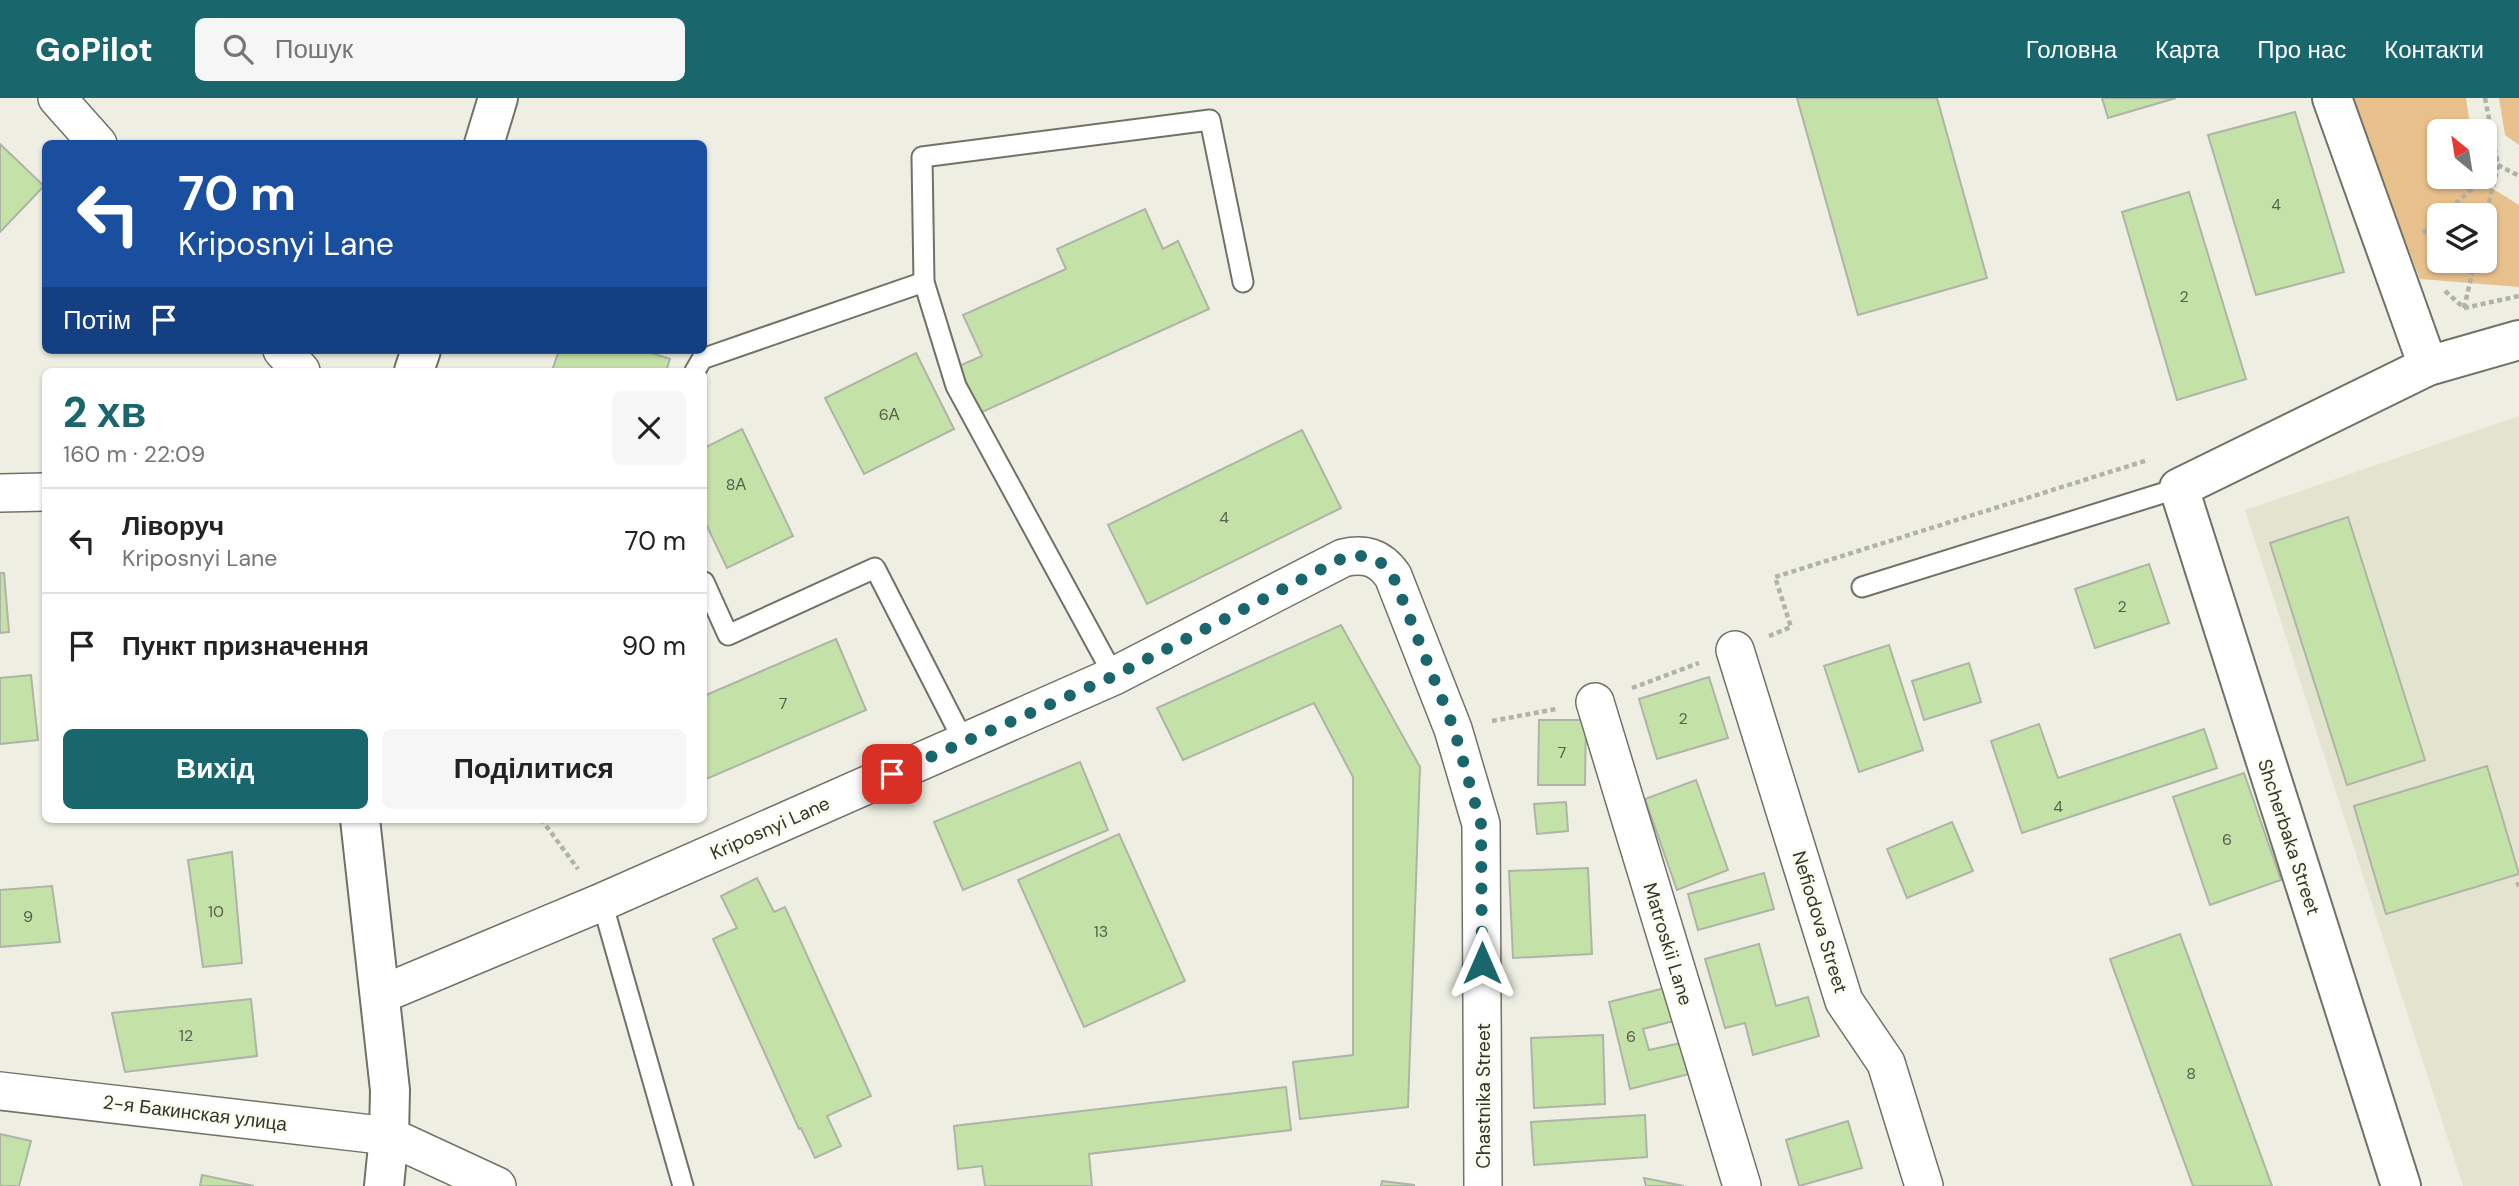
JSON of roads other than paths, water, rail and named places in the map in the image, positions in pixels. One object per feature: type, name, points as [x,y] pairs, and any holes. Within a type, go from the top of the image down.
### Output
[{"type":"main road","points":[[485,140],[498,98]]},
{"type":"main road","points":[[2332,98],[2428,366]]},
{"type":"main road","points":[[2179,488],[2428,366],[2519,340]]},
{"type":"main road","name":"Shcherbaka Street","points":[[2179,488],[2401,1186]]},
{"type":"main road","points":[[360,823],[390,1090],[384,1186]]},
{"type":"street","points":[[57,98],[94,140]]},
{"type":"street","points":[[286,354],[298,368]]},
{"type":"street","points":[[0,494],[42,492]]},
{"type":"street","name":"Chastnika Street","points":[[1343,558],[1355,555],[1377,559],[1393,576],[1454,729],[1481,824],[1483,1186]]},
{"type":"street","name":"Kriposnyi Lane","points":[[380,995],[602,902],[1114,676],[1343,558]]},
{"type":"street","name":"Nefiodova Street","points":[[1735,650],[1844,1001],[1886,1063],[1924,1186]]},
{"type":"street","name":"Matroskii Lane","points":[[1595,702],[1742,1186]]},
{"type":"street","name":"2-я Бакинская улица","points":[[0,1091],[389,1136],[497,1186]]},
{"type":"lane","points":[[1114,676],[956,386],[925,282],[922,157],[1210,120],[1243,282]]},
{"type":"lane","points":[[697,368],[702,359],[925,282]]},
{"type":"lane","points":[[1861,587],[2179,488]]},
{"type":"lane","points":[[707,589],[728,635],[875,568],[964,742]]},
{"type":"lane","points":[[602,902],[683,1186]]}]
